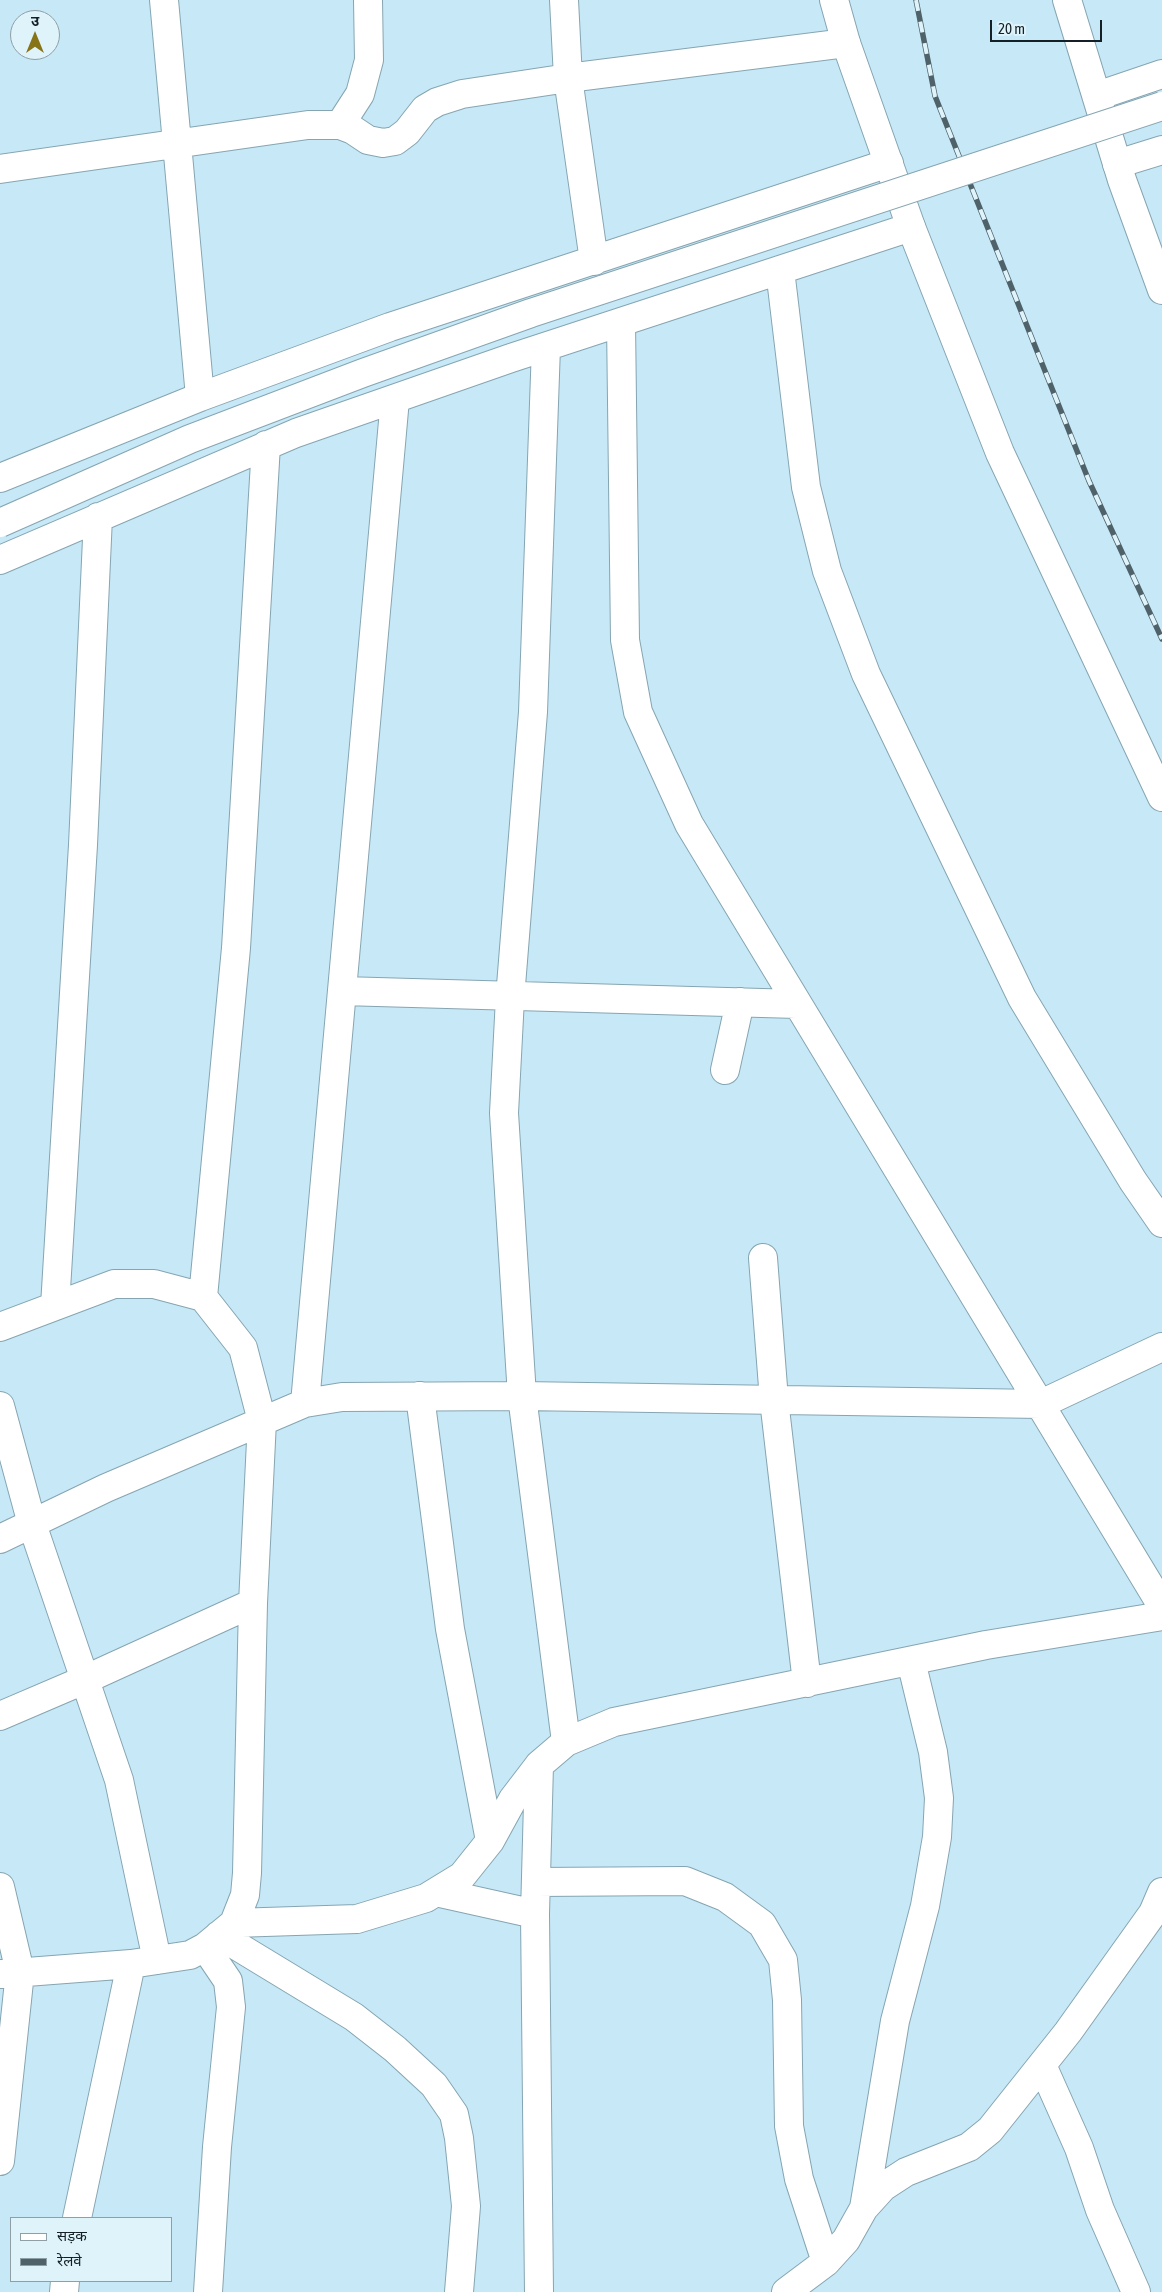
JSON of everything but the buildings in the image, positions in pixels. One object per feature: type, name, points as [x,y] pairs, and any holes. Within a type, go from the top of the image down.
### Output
[{"type":"street","points":[[164,0],[179,143],[200,397]]},
{"type":"street","points":[[340,125],[360,94],[369,60],[368,0]]},
{"type":"street","points":[[564,0],[568,78],[594,261]]},
{"type":"street","points":[[834,0],[846,43],[911,227],[1000,453],[1162,797]]},
{"type":"street","points":[[1068,0],[1118,164],[1162,290]]},
{"type":"street","points":[[0,169],[274,128],[340,125],[353,130],[368,140],[383,143],[395,141],[408,132],[425,109],[437,102],[462,94],[568,78],[846,43]]},
{"type":"street","points":[[1096,96],[1162,74]]},
{"type":"street","points":[[0,523],[190,439],[373,369],[541,310],[1162,106]]},
{"type":"street","points":[[1118,164],[1162,150]]},
{"type":"street","points":[[0,478],[200,397],[390,327],[889,163]]},
{"type":"street","points":[[0,560],[266,445],[546,346],[911,227]]},
{"type":"street","points":[[780,270],[806,487],[827,571],[866,674],[1022,998],[1133,1181],[1162,1223]]},
{"type":"street","points":[[621,322],[625,640],[638,712],[689,824],[1162,1606]]},
{"type":"street","points":[[546,346],[533,712],[510,998],[504,1113],[522,1396],[566,1742]]},
{"type":"street","points":[[306,1402],[395,399]]},
{"type":"street","points":[[203,1297],[236,948],[266,445]]},
{"type":"street","points":[[55,1306],[82,855],[98,517]]},
{"type":"street","points":[[342,991],[510,998],[797,1004]]},
{"type":"street","points":[[725,1070],[740,1002]]},
{"type":"street","points":[[763,1258],[774,1400],[807,1683]]},
{"type":"street","points":[[0,1327],[114,1284],[154,1284],[203,1297],[243,1348],[262,1421],[253,1602],[245,1895],[219,1935],[190,1955],[144,1962],[10,1973]]},
{"type":"street","points":[[0,1539],[106,1488],[306,1402],[342,1397],[522,1396],[1041,1404],[1162,1347]]},
{"type":"street","points":[[420,1396],[450,1629],[490,1841]]},
{"type":"street","points":[[0,1406],[32,1524],[119,1780],[144,1962],[77,2217]]},
{"type":"street","points":[[0,1716],[84,1680],[253,1602]]},
{"type":"street","points":[[219,1935],[357,1919],[426,1898],[462,1876],[490,1841],[513,1799],[539,1765],[566,1742],[614,1722],[986,1645],[1162,1616]]},
{"type":"street","points":[[864,2208],[895,2021],[925,1906],[937,1837],[939,1798],[933,1752],[911,1661]]},
{"type":"street","points":[[539,1765],[535,1914],[539,2292]]},
{"type":"street","points":[[536,1882],[685,1881],[725,1897],[762,1924],[783,1960],[787,2000],[789,2126],[799,2179],[826,2262]]},
{"type":"street","points":[[0,1888],[10,1973],[0,2161]]},
{"type":"street","points":[[436,1892],[535,1914]]},
{"type":"street","points":[[786,2292],[826,2262],[846,2240],[864,2208],[883,2187],[906,2172],[969,2147],[990,2130],[1042,2065],[1153,1913],[1162,1892]]},
{"type":"street","points":[[208,2292],[217,2147],[231,2007],[219,1935]]},
{"type":"street","points":[[219,1935],[354,2018],[395,2049],[434,2085],[454,2114],[459,2138],[466,2206],[459,2292]]},
{"type":"street","points":[[1042,2065],[1079,2148],[1100,2210],[1136,2292]]},
{"type":"railway","points":[[916,0],[935,96],[1089,481],[1162,639]]}]
